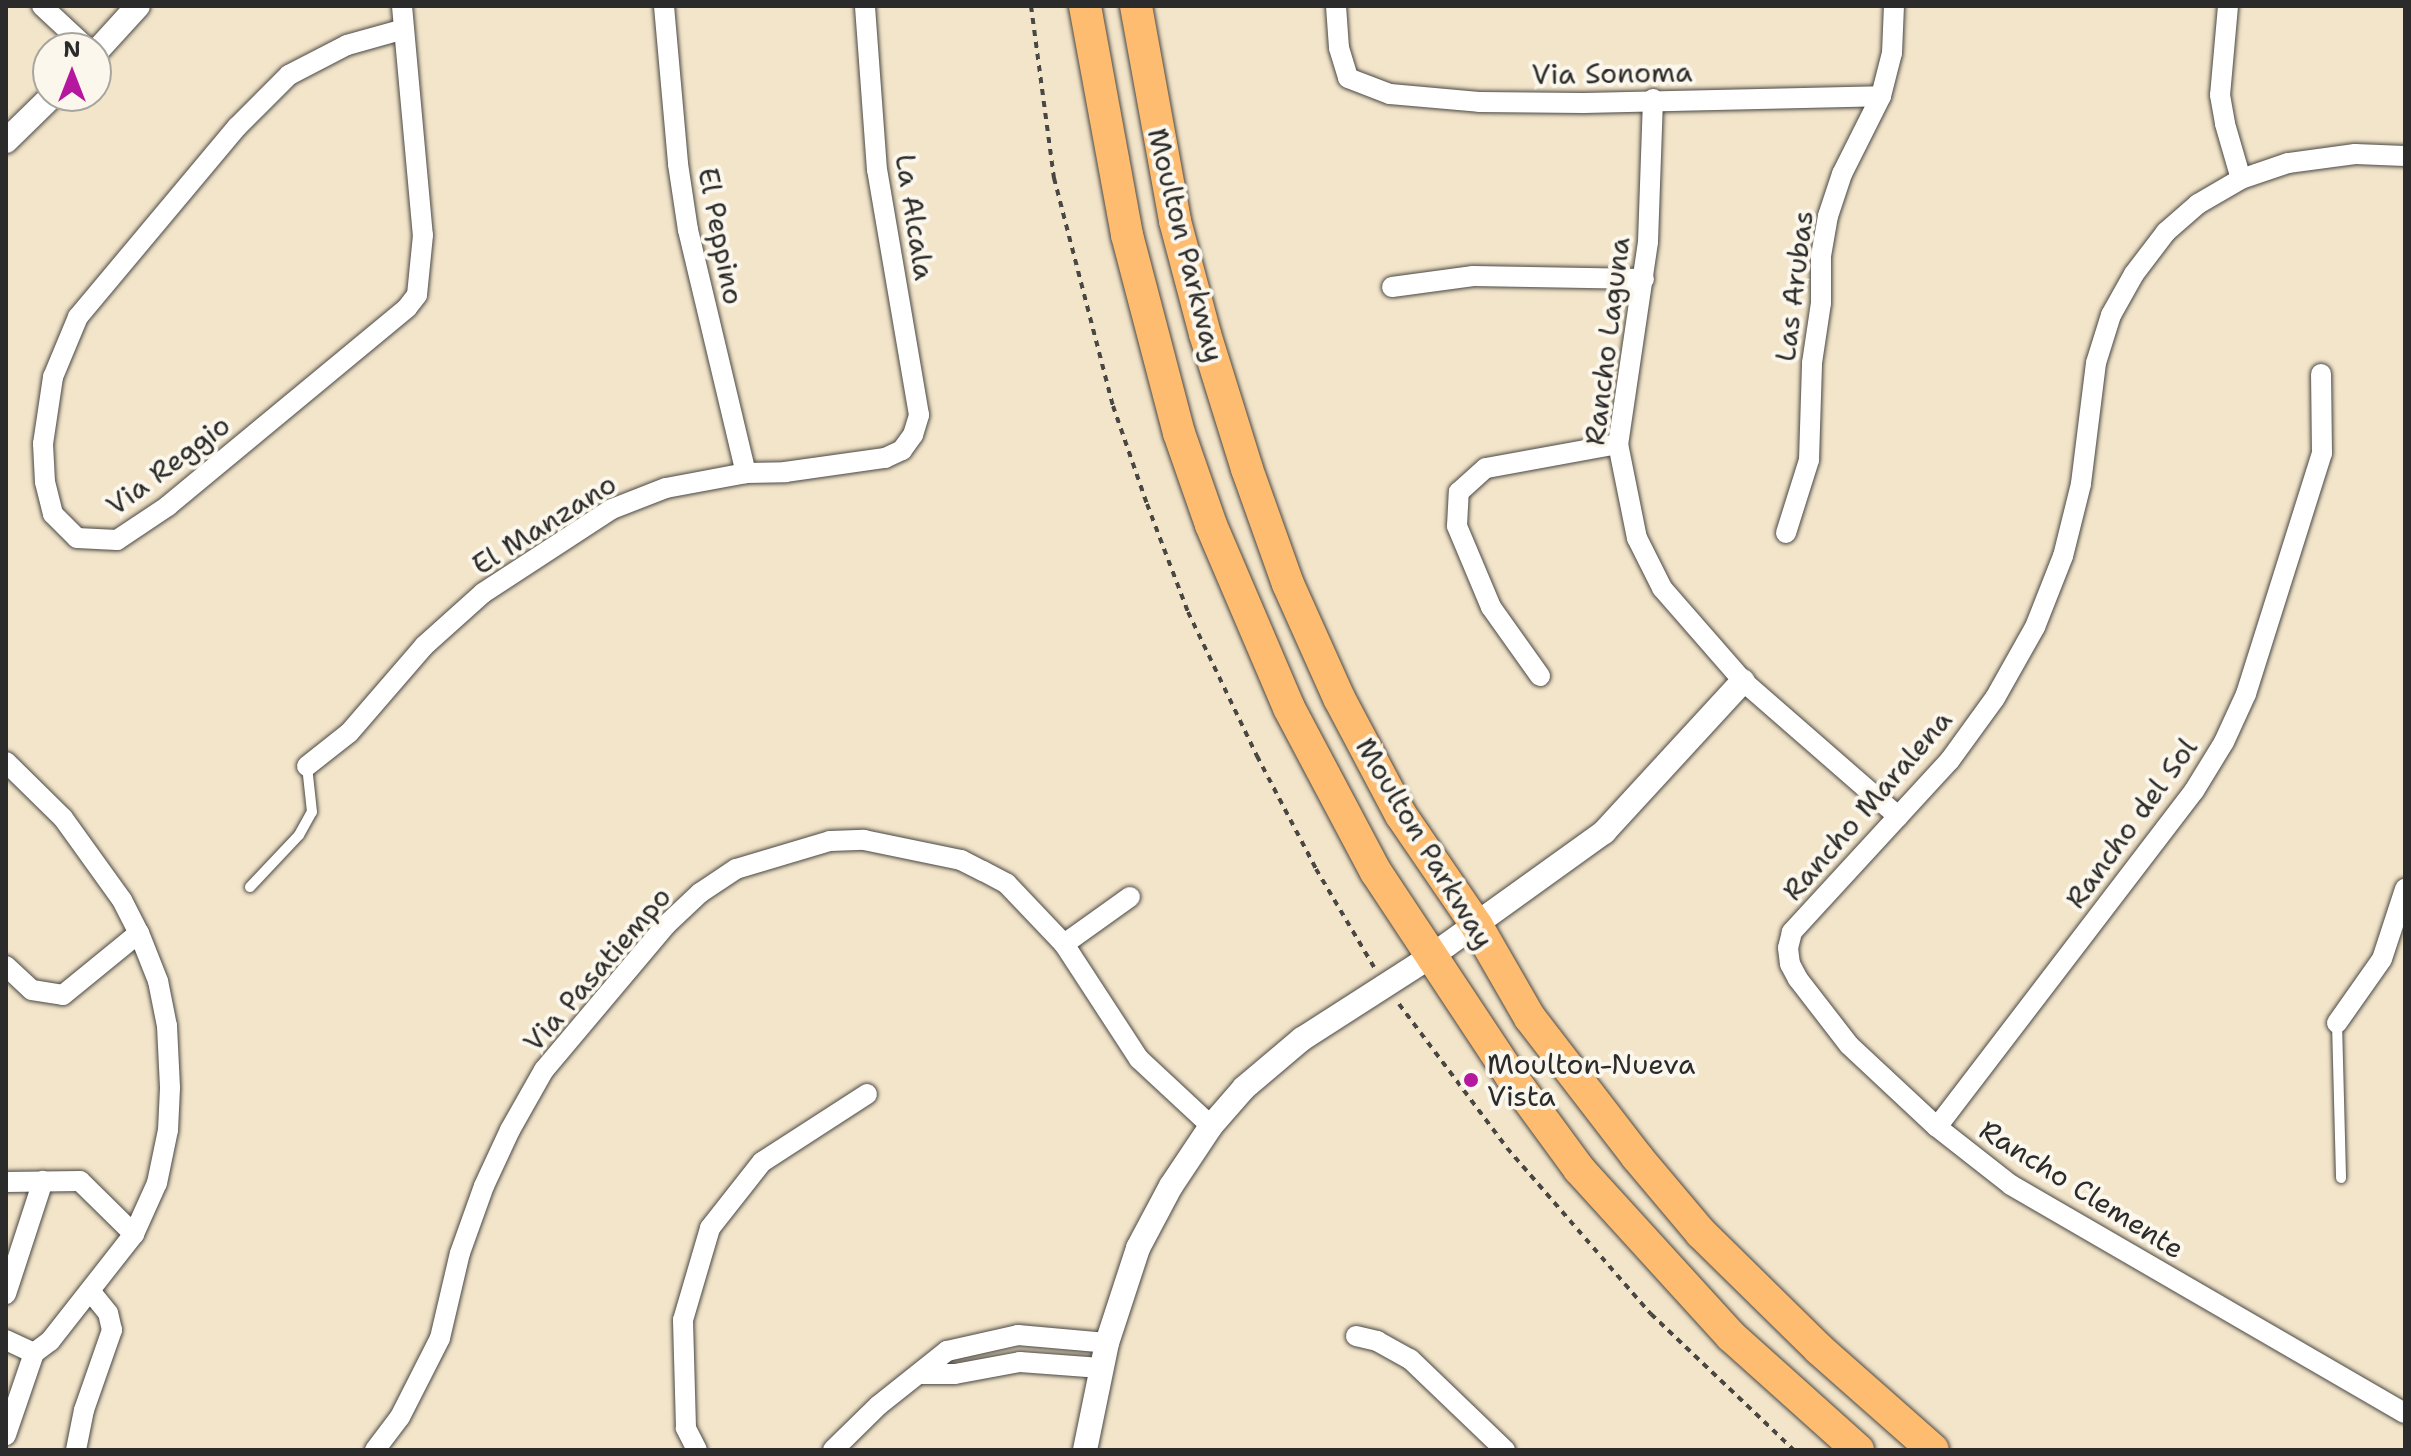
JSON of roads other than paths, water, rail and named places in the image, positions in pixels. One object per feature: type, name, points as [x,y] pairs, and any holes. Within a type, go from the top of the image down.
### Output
[{"type":"main road","name":"Moulton Parkway","points":[[1085,6],[1107,138],[1141,293],[1179,433],[1211,525],[1289,708],[1376,872],[1511,1076],[1579,1169],[1731,1336],[1858,1450]]},
{"type":"main road","name":"Moulton Parkway","points":[[1136,6],[1175,221],[1205,334],[1288,584],[1339,698],[1401,815],[1477,926],[1530,1018],[1585,1093],[1701,1233],[1819,1349],[1933,1450]]},
{"type":"street","points":[[42,6],[70,32]]},
{"type":"street","points":[[112,34],[138,6]]},
{"type":"street","name":"Via Reggio","points":[[402,6],[423,235],[417,295],[407,308],[168,506],[117,540],[77,538],[53,514],[45,482],[43,444],[53,377],[78,317],[237,127],[289,75],[347,45],[404,29]]},
{"type":"street","name":"El Peppino","points":[[664,6],[678,164],[688,230],[746,473]]},
{"type":"street","name":"La Alcala","points":[[865,6],[877,170],[919,415],[913,435]]},
{"type":"street","name":"Via Sonoma","points":[[1336,6],[1339,48],[1348,78],[1390,94],[1479,102],[1583,103],[1881,96]]},
{"type":"street","name":"Las Arubas","points":[[1786,533],[1809,460],[1812,363],[1821,303],[1821,256],[1828,216],[1842,174],[1881,96],[1892,53],[1894,6]]},
{"type":"street","points":[[2228,6],[2220,95],[2241,179]]},
{"type":"street","name":"Rancho Laguna","points":[[1653,99],[1644,279],[1618,444],[1637,538],[1662,588],[1743,681],[1898,816]]},
{"type":"street","points":[[6,141],[36,112]]},
{"type":"street","name":"Rancho Maralena","points":[[1788,948],[1792,932],[1950,760],[1995,698],[2035,627],[2063,556],[2081,484],[2096,363],[2111,315],[2134,274],[2166,232],[2198,204],[2241,179],[2288,163],[2355,154],[2405,156]]},
{"type":"street","points":[[1392,287],[1473,276],[1644,279]]},
{"type":"street","name":"Rancho del Sol","points":[[1937,1127],[2194,791],[2224,742],[2246,694],[2322,453],[2321,374]]},
{"type":"street","name":"El Manzano","points":[[307,766],[349,733],[424,646],[483,593],[612,509],[666,488],[746,473],[785,472],[885,458],[902,450],[913,435]]},
{"type":"street","points":[[1540,676],[1491,607],[1457,526],[1459,492],[1486,468],[1618,444]]},
{"type":"street","points":[[1085,1450],[1107,1343],[1138,1248],[1171,1186],[1211,1126],[1244,1088],[1302,1039],[1477,926],[1604,832],[1743,681]]},
{"type":"street","points":[[6,762],[63,818],[122,900],[139,933],[158,981],[167,1026],[170,1088],[168,1130],[157,1183],[134,1234],[50,1341],[34,1353],[6,1435]]},
{"type":"street","name":"Via Pasatiempo","points":[[375,1450],[400,1417],[440,1338],[460,1253],[484,1186],[537,1082],[666,925],[700,893],[736,869],[787,851],[830,841],[864,840],[961,860],[983,871],[1007,884],[1064,944],[1139,1059],[1211,1126]]},
{"type":"street","points":[[2337,1023],[2382,959],[2405,889]]},
{"type":"street","points":[[1064,944],[1130,897]]},
{"type":"street","points":[[6,966],[32,990],[63,995],[139,933]]},
{"type":"street","name":"Rancho Clemente","points":[[1788,948],[1790,964],[1798,979],[1849,1045],[1937,1127],[2011,1185],[2405,1413]]},
{"type":"street","points":[[697,1450],[686,1428],[683,1320],[710,1228],[762,1162],[867,1094]]},
{"type":"street","points":[[6,1294],[43,1181]]},
{"type":"street","points":[[6,1182],[80,1181],[134,1234]]},
{"type":"street","points":[[76,1450],[84,1410],[112,1330],[108,1313],[91,1292]]},
{"type":"street","points":[[833,1450],[879,1405],[947,1351],[1018,1335],[1107,1343]]},
{"type":"street","points":[[1356,1336],[1377,1341],[1410,1359],[1505,1450]]},
{"type":"street","points":[[6,1340],[34,1353]]},
{"type":"street","points":[[987,1342],[995,1367]]},
{"type":"street","points":[[921,1374],[955,1374],[1020,1362],[1101,1368]]},
{"type":"lane","points":[[250,887],[299,835],[312,812],[307,766]]},
{"type":"lane","points":[[2337,1023],[2341,1178]]},
{"type":"place","name":"Moulton-Nueva Vista","points":[[1471,1080]]}]
